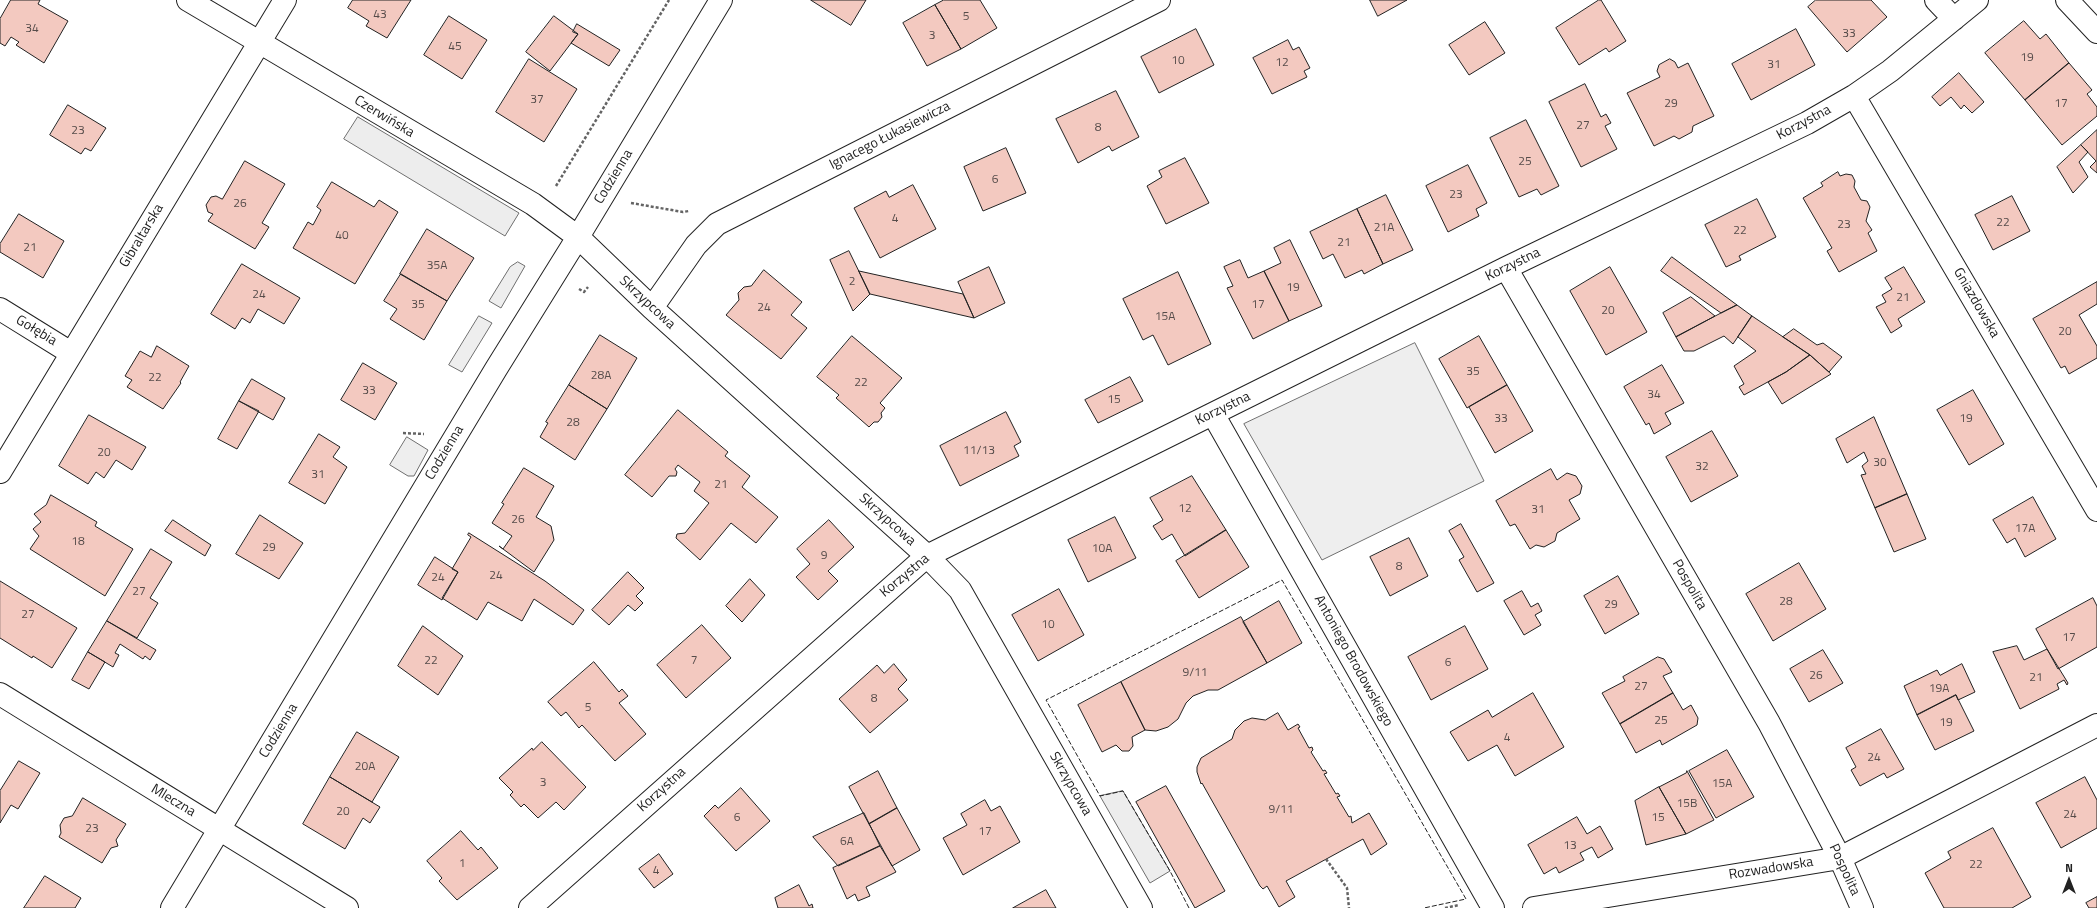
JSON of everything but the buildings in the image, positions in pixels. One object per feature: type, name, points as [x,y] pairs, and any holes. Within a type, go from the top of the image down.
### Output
[{"type":"street","name":"Czerwińska","points":[[188,0],[533,204],[578,237]]},
{"type":"street","name":"Gibraltarska","points":[[0,472],[258,42],[285,0]]},
{"type":"street","name":"Codzienna","points":[[172,908],[496,369],[578,237],[721,0]]},
{"type":"street","name":"Ignacego Łukasiewicza","points":[[652,308],[696,245],[717,224],[1159,0]]},
{"type":"street","points":[[1936,0],[1954,19]]},
{"type":"street","name":"Korzystna","points":[[530,908],[927,556],[1506,268],[1807,123],[1854,96],[1890,71],[1978,0]]},
{"type":"street","points":[[2067,0],[2097,32]]},
{"type":"street","name":"Gniazdowska","points":[[1854,96],[2097,510]]},
{"type":"street","name":"Skrzypcowa","points":[[578,237],[652,308],[927,556],[960,590],[1141,908]]},
{"type":"street","name":"Pospolita","points":[[1506,268],[1769,723],[1840,858],[1862,908]]},
{"type":"street","name":"Gołębia","points":[[0,310],[71,353]]},
{"type":"street","name":"Antoniego Brodowskiego","points":[[1213,414],[1493,908]]},
{"type":"street","name":"Mleczna","points":[[0,694],[347,908]]},
{"type":"street","name":"Rozwadowska","points":[[1534,908],[1840,858],[2097,725]]},
{"type":"path","points":[[556,188],[669,0]]},
{"type":"path","points":[[625,201],[640,206],[683,212],[691,211]]},
{"type":"path","points":[[1326,859],[1347,888],[1349,908]]},
{"type":"path","points":[[1445,908],[1467,904]]},
{"type":"shaded area","points":[[358,117],[519,213],[505,236],[344,139]]},
{"type":"shaded area","points":[[518,262],[525,266],[501,308],[489,301],[510,267]]},
{"type":"shaded area","points":[[479,316],[492,323],[462,372],[449,365]]},
{"type":"shaded area","points":[[1415,343],[1484,481],[1322,560],[1244,424]]},
{"type":"shaded area","points":[[407,437],[428,450],[414,476],[408,476],[390,465]]},
{"type":"shaded area","points":[[1123,791],[1170,871],[1150,883],[1100,796]]},
{"type":"fence","points":[[1189,908],[1170,871],[1123,791],[1100,796],[1046,700],[1282,580],[1466,899],[1424,908]]}]
